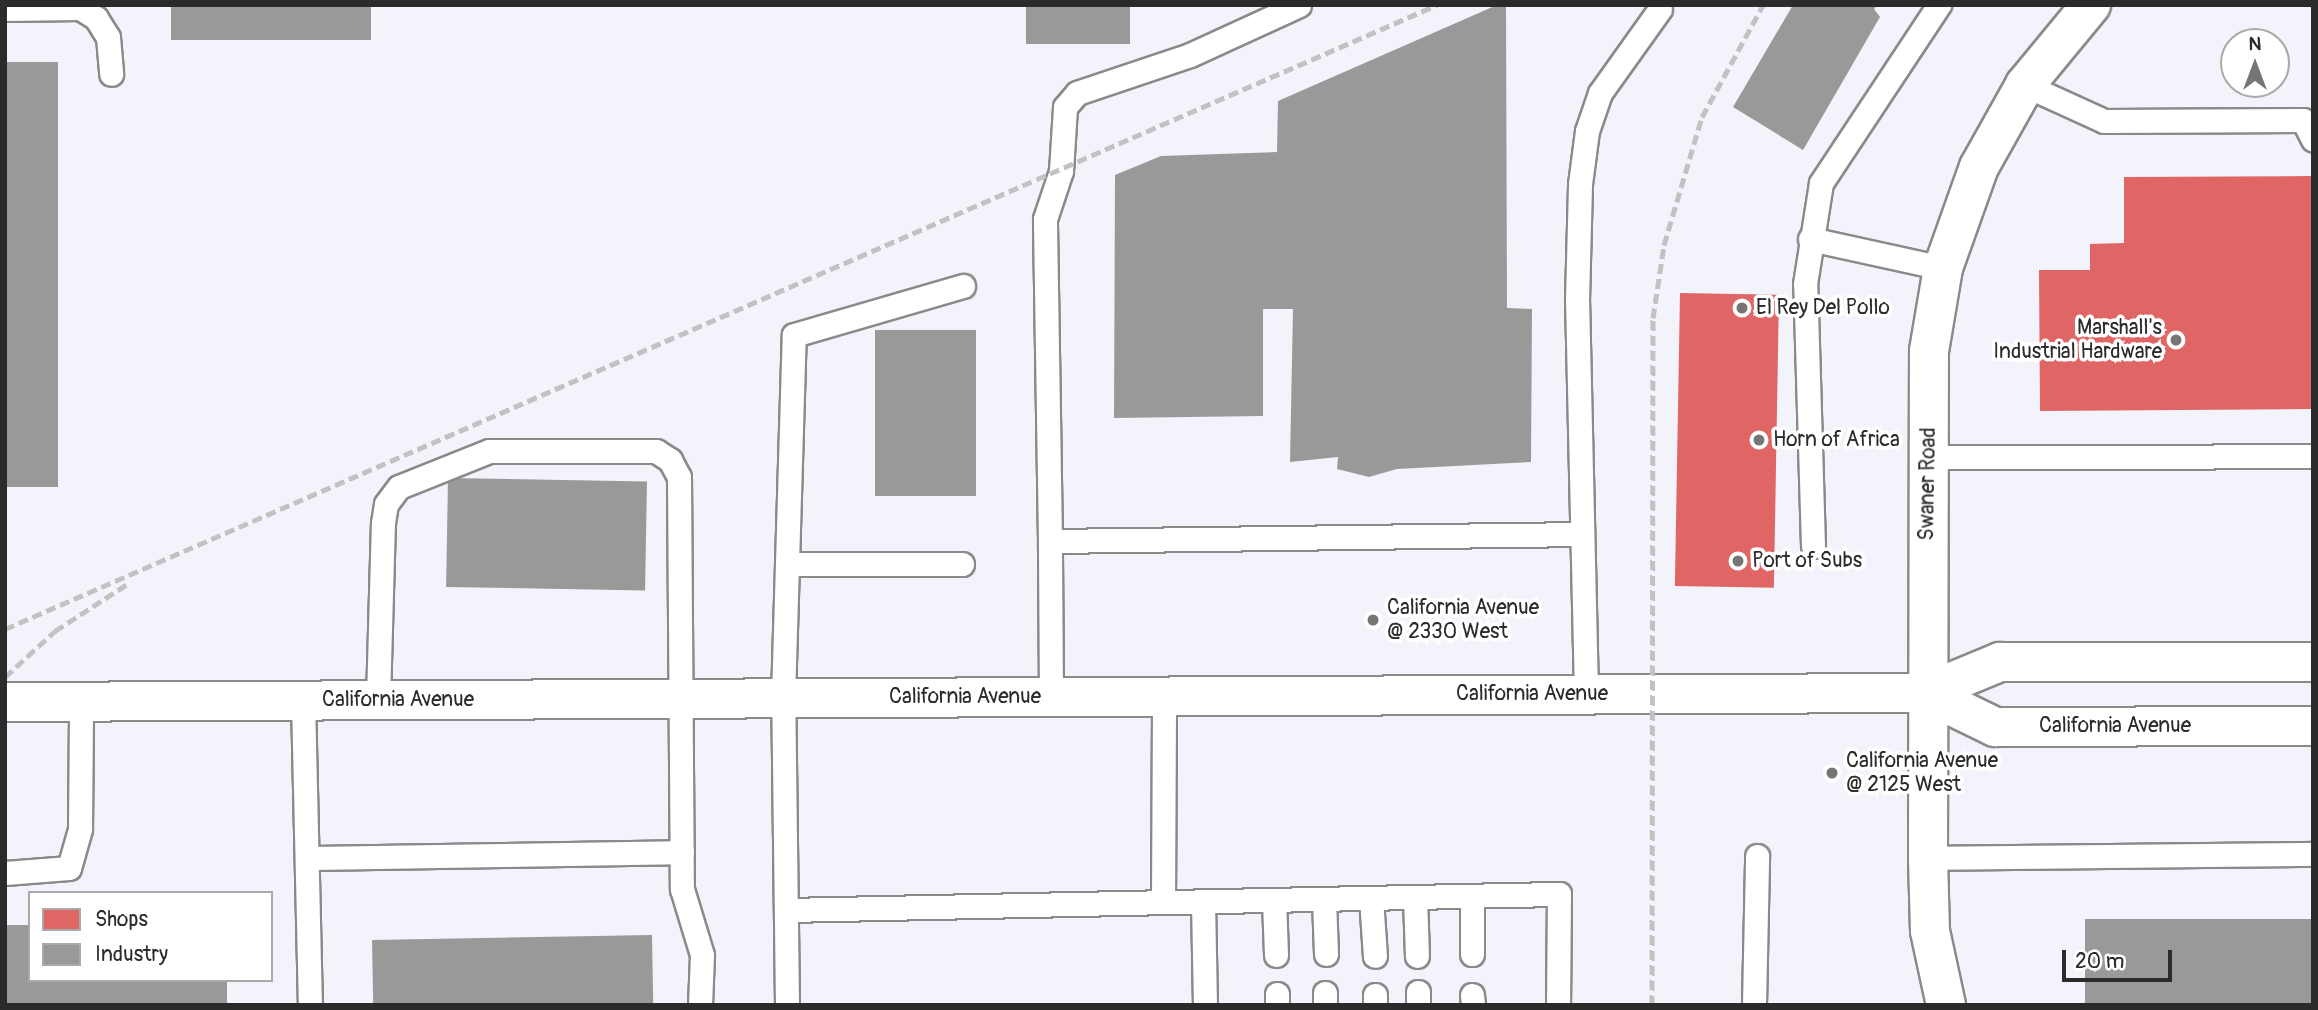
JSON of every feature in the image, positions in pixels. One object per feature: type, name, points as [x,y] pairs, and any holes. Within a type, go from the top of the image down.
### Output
[{"type":"main road","name":"Swaner Road","points":[[1946,1005],[1930,931],[1928,858],[1925,693],[1929,351],[1943,268],[1979,167],[2025,85],[2091,5]]},
{"type":"main road","name":"California Avenue","points":[[5,702],[1925,693],[2000,662],[2313,662]]},
{"type":"main road","name":"California Avenue","points":[[1925,693],[1995,727],[2313,726]]},
{"type":"lane","points":[[1051,696],[1045,219],[1061,171],[1065,107],[1077,93],[1190,55],[1299,5]]},
{"type":"lane","points":[[1813,547],[1805,285],[1810,239],[1821,183],[1939,5]]},
{"type":"lane","points":[[5,9],[79,8],[96,18],[108,37],[111,74]]},
{"type":"lane","points":[[1586,694],[1577,300],[1580,184],[1587,131],[1600,93],[1660,9]]},
{"type":"lane","points":[[2025,85],[2104,121],[2303,120],[2313,139]]},
{"type":"lane","points":[[1810,239],[1943,268]]},
{"type":"lane","points":[[787,1005],[783,698],[794,335],[963,286]]},
{"type":"lane","points":[[378,700],[386,504],[399,487],[489,451],[656,451],[670,460],[679,477],[682,888],[702,955],[700,1005]]},
{"type":"lane","points":[[1929,457],[2313,456]]},
{"type":"lane","points":[[1050,541],[1582,534]]},
{"type":"lane","points":[[788,564],[962,564]]},
{"type":"lane","points":[[1163,902],[1164,695]]},
{"type":"lane","points":[[303,700],[310,1005]]},
{"type":"lane","points":[[5,873],[69,868],[80,829],[81,702]]},
{"type":"lane","points":[[308,858],[682,852]]},
{"type":"lane","points":[[1928,858],[2313,854]]},
{"type":"lane","points":[[1754,1005],[1757,856]]},
{"type":"lane","points":[[786,910],[1559,894],[1558,1005]]},
{"type":"lane","points":[[1472,896],[1472,954]]},
{"type":"lane","points":[[1415,897],[1417,956]]},
{"type":"lane","points":[[1371,898],[1375,956]]},
{"type":"lane","points":[[1324,899],[1326,954]]},
{"type":"lane","points":[[1274,900],[1276,955]]},
{"type":"lane","points":[[1203,901],[1205,1005]]},
{"type":"shaded area","points":[[5,5],[2313,5],[2313,1005],[5,1005]]},
{"type":"building: Shops","name":"Marshall's Industrial Hardware","points":[[2313,176],[2313,409],[2040,411],[2039,270],[2090,270],[2090,244],[2124,243],[2124,177]]},
{"type":"building: Shops","points":[[1680,293],[1779,295],[1774,588],[1675,586]]},
{"type":"building: Industry","points":[[171,5],[371,5],[371,40],[171,40]]},
{"type":"building: Industry","points":[[1026,5],[1130,5],[1130,44],[1026,44]]},
{"type":"building: Industry","points":[[1497,5],[1506,5],[1507,308],[1532,309],[1531,462],[1397,469],[1369,477],[1337,469],[1338,457],[1290,462],[1293,309],[1263,309],[1263,416],[1114,418],[1115,175],[1161,156],[1277,152],[1278,101]]},
{"type":"building: Industry","points":[[1793,5],[1877,5],[1874,9],[1880,17],[1803,150],[1733,107]]},
{"type":"building: Industry","points":[[5,62],[58,62],[58,487],[5,487]]},
{"type":"building: Industry","points":[[875,330],[976,330],[976,496],[875,496]]},
{"type":"building: Industry","points":[[448,478],[647,481],[645,590],[446,587]]},
{"type":"building: Industry","points":[[2085,919],[2313,919],[2313,1005],[2085,1005]]},
{"type":"building: Industry","points":[[5,925],[28,925],[28,982],[227,982],[227,1005],[5,1005]]},
{"type":"building: Industry","points":[[652,935],[653,1005],[373,1005],[372,940]]},
{"type":"railway","points":[[5,629],[1437,5]]},
{"type":"railway","points":[[1652,1005],[1653,318],[1664,245],[1702,117],[1763,5]]},
{"type":"railway","points":[[5,677],[55,631],[127,584]]},
{"type":"place","name":"El Rey Del Pollo","points":[[1742,308]]},
{"type":"place","name":"Marshall's Industrial Hardware","points":[[2176,340]]},
{"type":"place","name":"Horn of Africa","points":[[1759,440]]},
{"type":"place","name":"Port of Subs","points":[[1738,561]]},
{"type":"place","name":"California Avenue @ 2330 West","points":[[1373,620]]},
{"type":"place","name":"California Avenue @ 2125 West","points":[[1832,773]]}]
